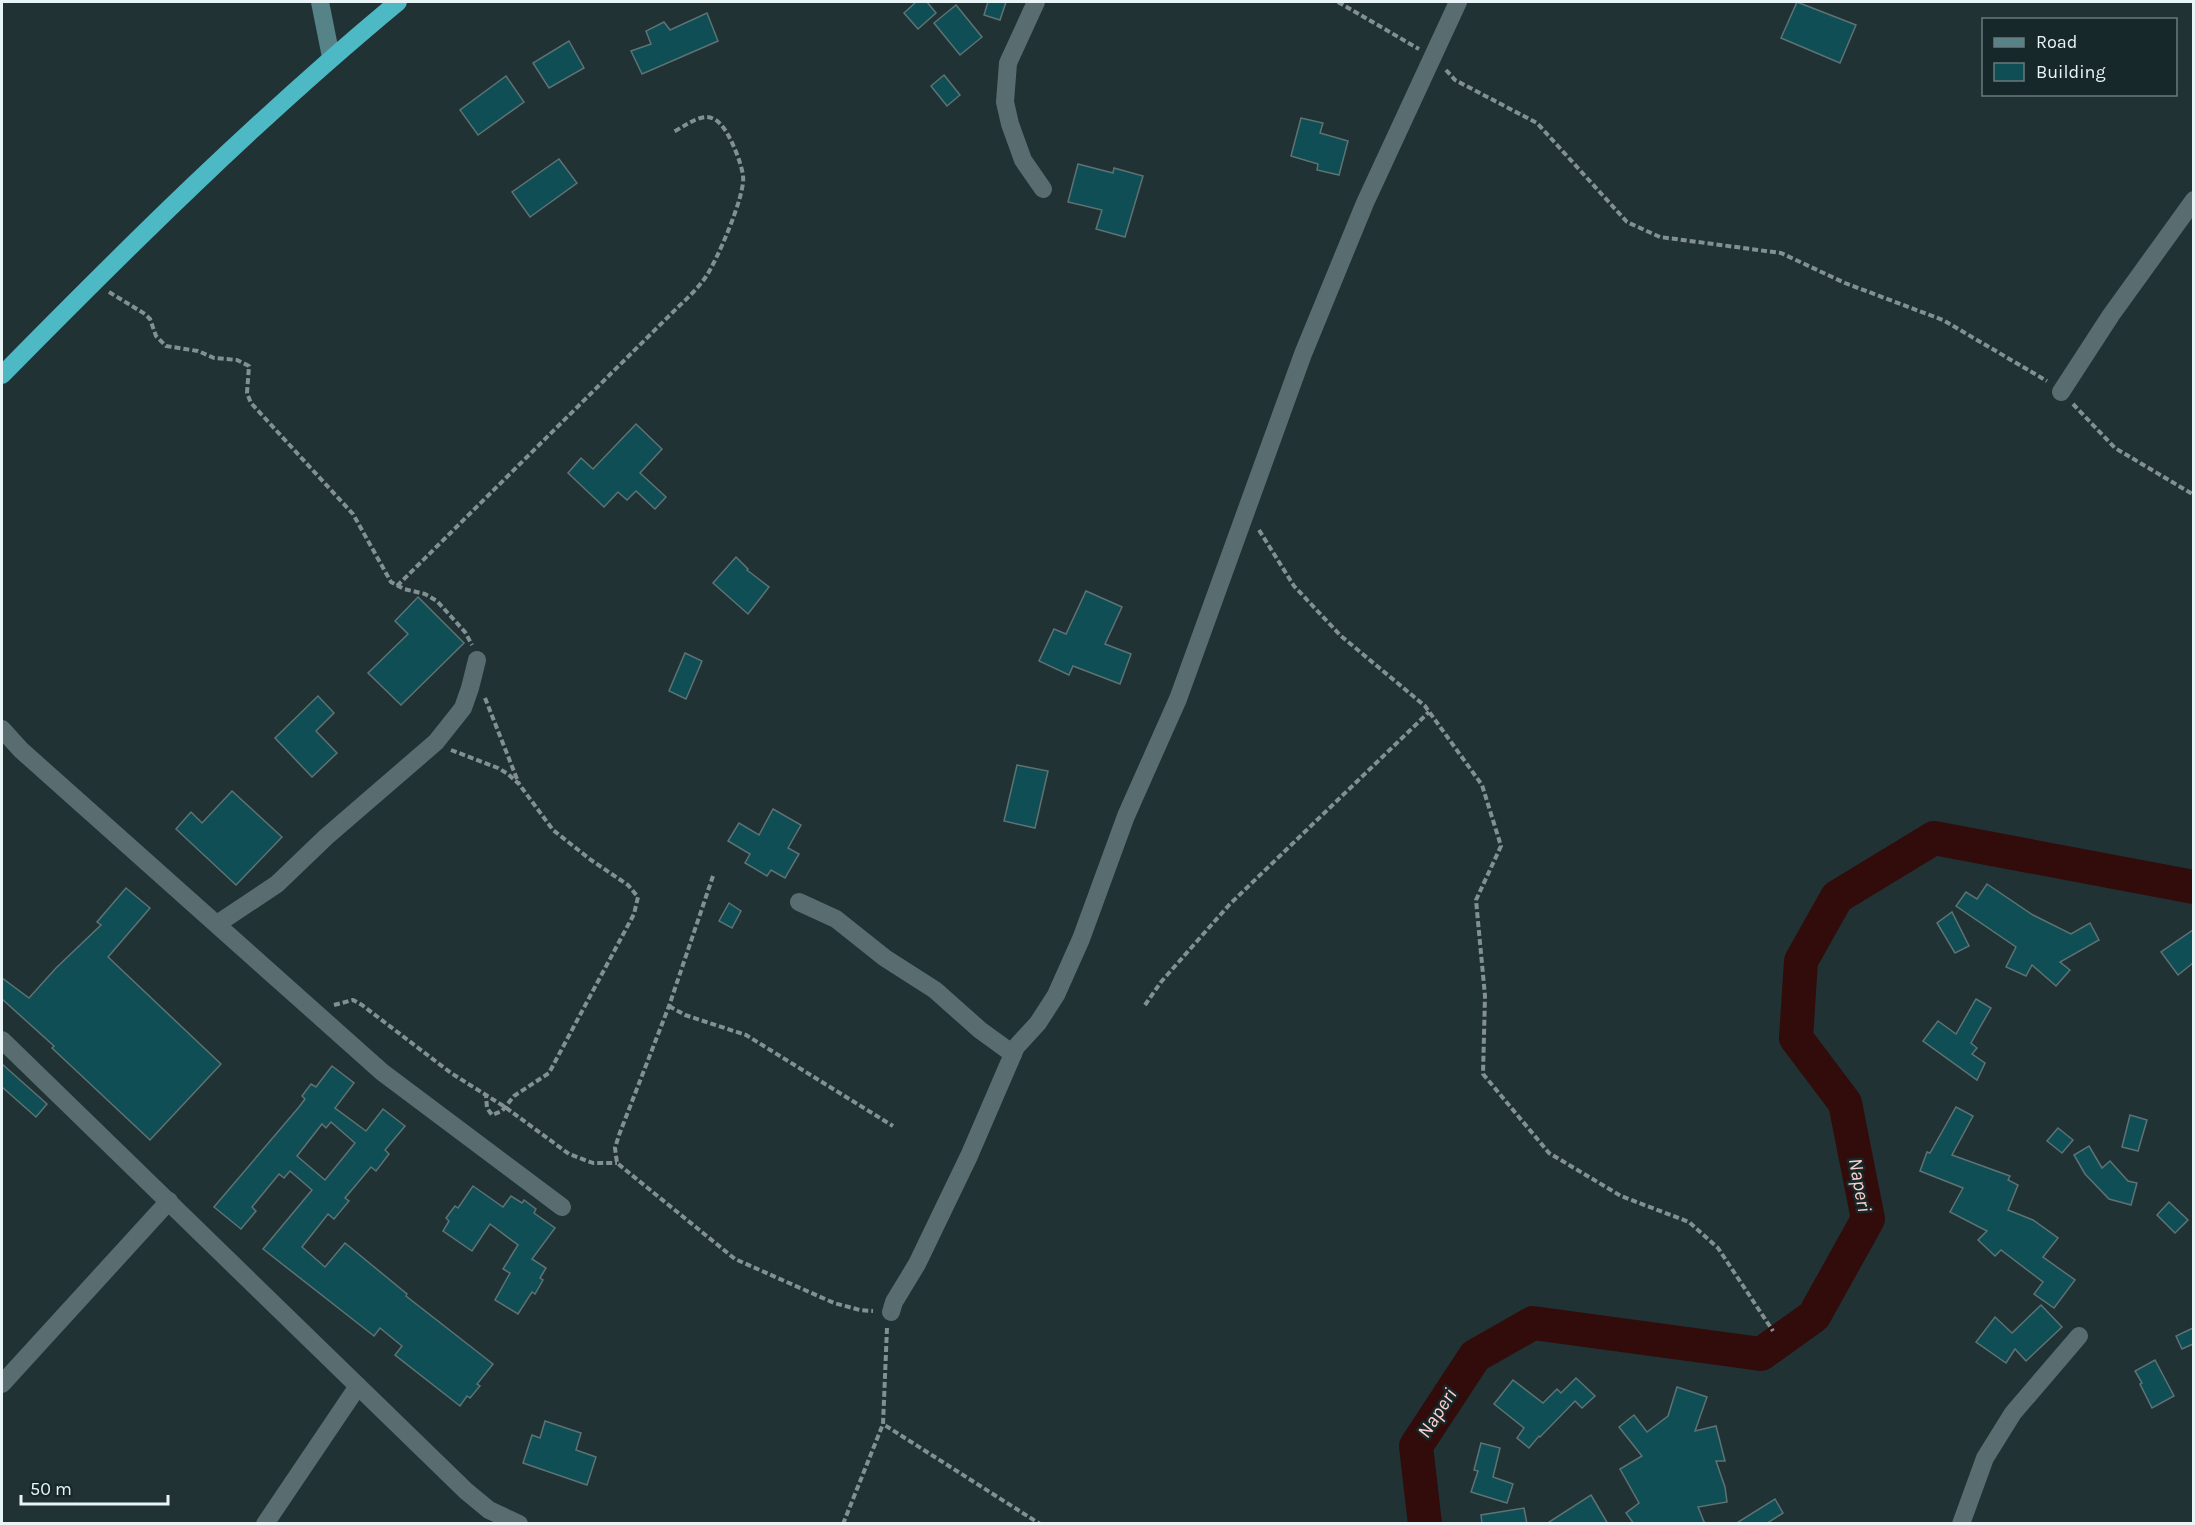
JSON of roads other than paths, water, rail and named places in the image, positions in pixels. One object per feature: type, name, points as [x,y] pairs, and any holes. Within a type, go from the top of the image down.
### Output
[{"type":"highway","points":[[2,375],[161,214],[331,57],[398,2]]},
{"type":"street","points":[[320,2],[331,57]]},
{"type":"street","points":[[1036,2],[1008,63],[1005,102],[1023,160],[1043,189]]},
{"type":"street","points":[[891,1312],[969,1156],[1016,1047],[1038,1023],[1056,995],[1081,939],[1126,816],[1178,699],[1303,354],[1365,203],[1458,2]]},
{"type":"street","points":[[2061,392],[2111,315],[2193,200]]},
{"type":"street","points":[[217,924],[277,884],[434,744],[463,708],[477,660]]},
{"type":"street","points":[[2,729],[21,750],[382,1072],[562,1207]]},
{"type":"street","points":[[799,902],[836,919],[885,958],[935,990],[980,1030],[1013,1054]]},
{"type":"street","points":[[2,1040],[477,1501],[494,1513],[519,1524]]},
{"type":"street","points":[[2,1384],[169,1201]]},
{"type":"street","points":[[1961,1524],[1985,1458],[2013,1413],[2079,1336]]},
{"type":"street","points":[[265,1524],[358,1386]]},
{"type":"waterway","name":"Naperi","points":[[1425,1524],[1416,1446],[1475,1356],[1533,1323],[1761,1354],[1814,1316],[1868,1219],[1845,1103],[1796,1038],[1801,961],[1837,897],[1934,838],[2194,887]]}]
